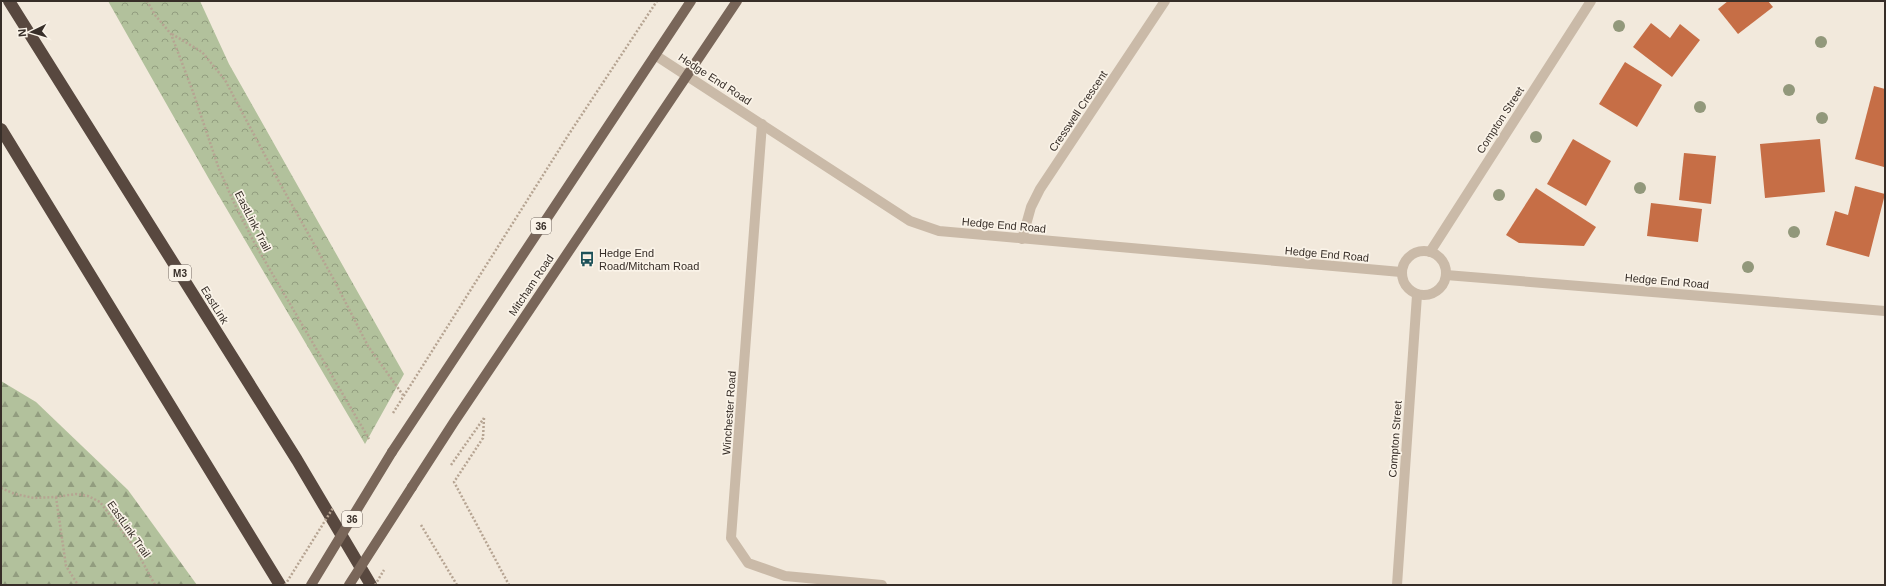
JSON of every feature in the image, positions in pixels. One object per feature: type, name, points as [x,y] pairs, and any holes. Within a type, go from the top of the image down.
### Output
[{"type":"highway","name":"EastLink","points":[[9,1],[296,460],[371,585]]},
{"type":"highway","points":[[1,129],[280,585]]},
{"type":"main road","name":"36","points":[[311,585],[392,452],[691,1]]},
{"type":"main road","name":"Mitcham Road","points":[[349,585],[454,422],[737,1]]},
{"type":"street","name":"Cresswell Crescent","points":[[1022,239],[1031,207],[1040,189],[1165,1]]},
{"type":"street","name":"Compton Street","points":[[1430,252],[1591,1]]},
{"type":"street","name":"Hedge End Road","points":[[655,55],[910,221],[939,231],[1401,272]]},
{"type":"street","name":"Winchester Road","points":[[762,124],[731,538],[748,563],[784,576],[882,585]]},
{"type":"street","points":[[1423,251],[1437,255],[1442,260],[1446,275],[1441,287],[1436,292],[1424,296],[1417,295],[1405,286],[1401,272],[1402,266],[1410,255],[1423,251]]},
{"type":"street","name":"Hedge End Road","points":[[1446,275],[1885,311]]},
{"type":"street","name":"Compton Street","points":[[1397,585],[1417,295]]},
{"type":"path","name":"EastLink Trail","points":[[147,1],[155,15],[171,34],[194,92],[219,169],[235,205],[255,244],[369,439]]},
{"type":"path","points":[[392,415],[403,395],[569,134],[657,1]]},
{"type":"path","points":[[171,34],[202,52],[225,80],[277,178],[333,278],[368,346],[403,395]]},
{"type":"path","points":[[449,468],[484,418],[483,438],[454,482],[509,585]]},
{"type":"path","name":"EastLink Trail","points":[[1,488],[15,494],[34,498],[76,494],[88,496],[100,502],[135,548],[155,585]]},
{"type":"path","points":[[56,497],[66,566],[78,585]]},
{"type":"path","points":[[421,525],[457,585]]},
{"type":"green space","points":[[108,1],[200,1],[229,64],[404,374],[365,444],[209,179]]},
{"type":"green space","points":[[1,381],[36,402],[128,490],[197,585],[1,585]]},
{"type":"building","points":[[1728,1],[1768,1],[1773,7],[1738,34],[1718,9]]},
{"type":"building","points":[[1651,23],[1670,38],[1680,24],[1700,40],[1672,77],[1633,47]]},
{"type":"building","points":[[1625,62],[1662,85],[1637,127],[1599,104]]},
{"type":"building","points":[[1874,86],[1885,89],[1884,167],[1855,159]]},
{"type":"building","points":[[1573,139],[1611,161],[1586,206],[1547,184]]},
{"type":"building","points":[[1820,139],[1825,192],[1765,198],[1760,144]]},
{"type":"building","points":[[1684,153],[1716,156],[1711,204],[1679,200]]},
{"type":"building","points":[[1855,186],[1885,194],[1869,257],[1826,245],[1835,211],[1848,215]]},
{"type":"building","points":[[1536,188],[1596,227],[1584,246],[1519,243],[1506,235]]},
{"type":"building","points":[[1651,203],[1702,209],[1698,242],[1647,236]]},
{"type":"place","name":"Hedge End Road/Mitcham Road","points":[[587,259]]}]
